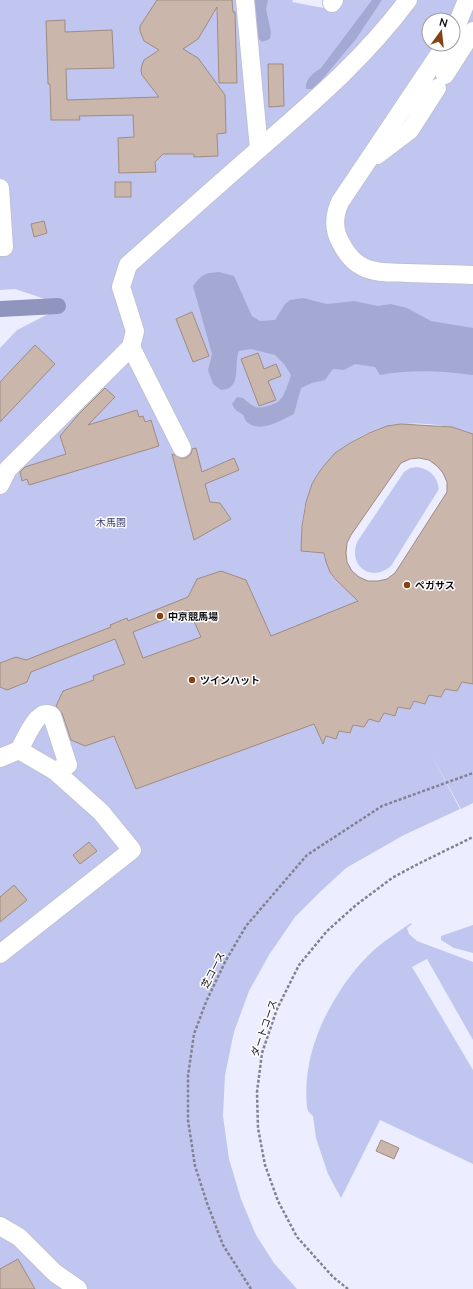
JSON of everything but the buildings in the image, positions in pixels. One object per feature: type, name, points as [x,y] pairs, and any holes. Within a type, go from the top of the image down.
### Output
[{"type":"street","points":[[245,0],[259,149]]},
{"type":"street","points":[[0,485],[8,469],[131,347],[135,330],[121,287],[128,265],[342,76],[394,19],[408,0]]},
{"type":"street","points":[[461,15],[467,0]]},
{"type":"street","points":[[461,22],[473,5]]},
{"type":"street","points":[[365,164],[410,130],[473,31]]},
{"type":"street","points":[[441,52],[340,202],[336,212],[337,237],[353,261],[364,268],[382,272],[473,275]]},
{"type":"street","points":[[0,188],[4,247],[0,247]]},
{"type":"street","points":[[131,347],[182,448]]},
{"type":"street","points":[[0,758],[20,750],[34,723],[41,715],[47,714],[52,716],[68,765],[54,771]]},
{"type":"street","points":[[0,954],[132,850],[101,812],[54,771],[20,750]]},
{"type":"street","points":[[0,1226],[19,1237],[55,1273],[78,1289]]},
{"type":"path","name":"芝コース","points":[[250,1289],[224,1245],[207,1203],[195,1166],[188,1120],[188,1076],[194,1034],[206,1002],[225,962],[246,926],[307,855],[382,806],[473,773]]},
{"type":"path","name":"ダートコース","points":[[348,1289],[333,1277],[297,1237],[278,1201],[265,1165],[258,1128],[257,1092],[262,1053],[277,1009],[299,965],[327,931],[356,904],[392,878],[473,837]]},
{"type":"green space","name":"中京競馬場","points":[[0,0],[293,0],[292,2],[334,10],[340,0],[473,0],[473,434],[454,428],[432,424],[399,424],[389,426],[378,429],[355,440],[344,447],[325,465],[312,485],[306,501],[301,534],[301,551],[324,553],[329,570],[338,582],[350,592],[366,598],[276,635],[323,743],[326,736],[339,731],[349,733],[353,725],[364,727],[369,719],[379,721],[384,713],[395,715],[398,707],[410,709],[414,701],[425,704],[429,695],[441,697],[445,689],[457,691],[462,682],[473,684],[473,803],[461,809],[431,754],[460,809],[404,835],[346,868],[320,892],[295,917],[269,955],[249,991],[234,1032],[225,1075],[223,1116],[229,1159],[241,1199],[256,1235],[274,1263],[297,1289],[0,1289],[0,348],[17,330],[58,309],[57,303],[15,289],[0,290]]},
{"type":"green space","points":[[417,467],[426,469],[435,477],[439,489],[391,566],[376,573],[369,572],[359,565],[356,558],[355,551],[357,542],[404,472],[410,468]]},
{"type":"green space","points":[[411,923],[412,924],[407,928],[409,934],[417,941],[473,962],[473,1040],[427,959],[412,967],[473,1070],[473,1164],[380,1120],[341,1198],[328,1174],[316,1138],[313,1116],[308,1111],[307,1107],[306,1088],[312,1052],[325,1017],[344,985],[355,970],[378,946]]},
{"type":"green space","points":[[473,925],[473,953],[454,948],[441,940],[441,936]]},
{"type":"shaded area","points":[[255,0],[268,0],[266,9],[271,32],[270,39],[262,42],[256,36]]},
{"type":"shaded area","points":[[372,0],[382,0],[356,39],[314,89],[306,89],[307,82],[310,77],[321,68]]},
{"type":"shaded area","points":[[219,272],[234,276],[252,316],[260,321],[275,320],[285,304],[290,300],[303,298],[327,304],[354,301],[378,306],[391,304],[407,308],[431,321],[473,328],[473,375],[426,371],[380,375],[375,367],[355,364],[344,370],[333,369],[325,380],[312,383],[301,388],[294,414],[265,426],[253,426],[247,422],[243,415],[233,407],[232,404],[237,397],[243,398],[256,407],[266,407],[279,401],[283,396],[291,375],[284,364],[275,355],[251,349],[239,351],[237,356],[235,381],[228,389],[221,390],[213,384],[208,370],[212,354],[193,286],[204,275]]},
{"type":"waterway","points":[[0,309],[58,306]]},
{"type":"place","name":"ペガサス","points":[[407,585]]},
{"type":"place","name":"中京競馬場","points":[[160,616]]},
{"type":"place","name":"ツインハット","points":[[192,680]]},
{"type":"park label","name":"木馬園","points":[[111,522]]}]
